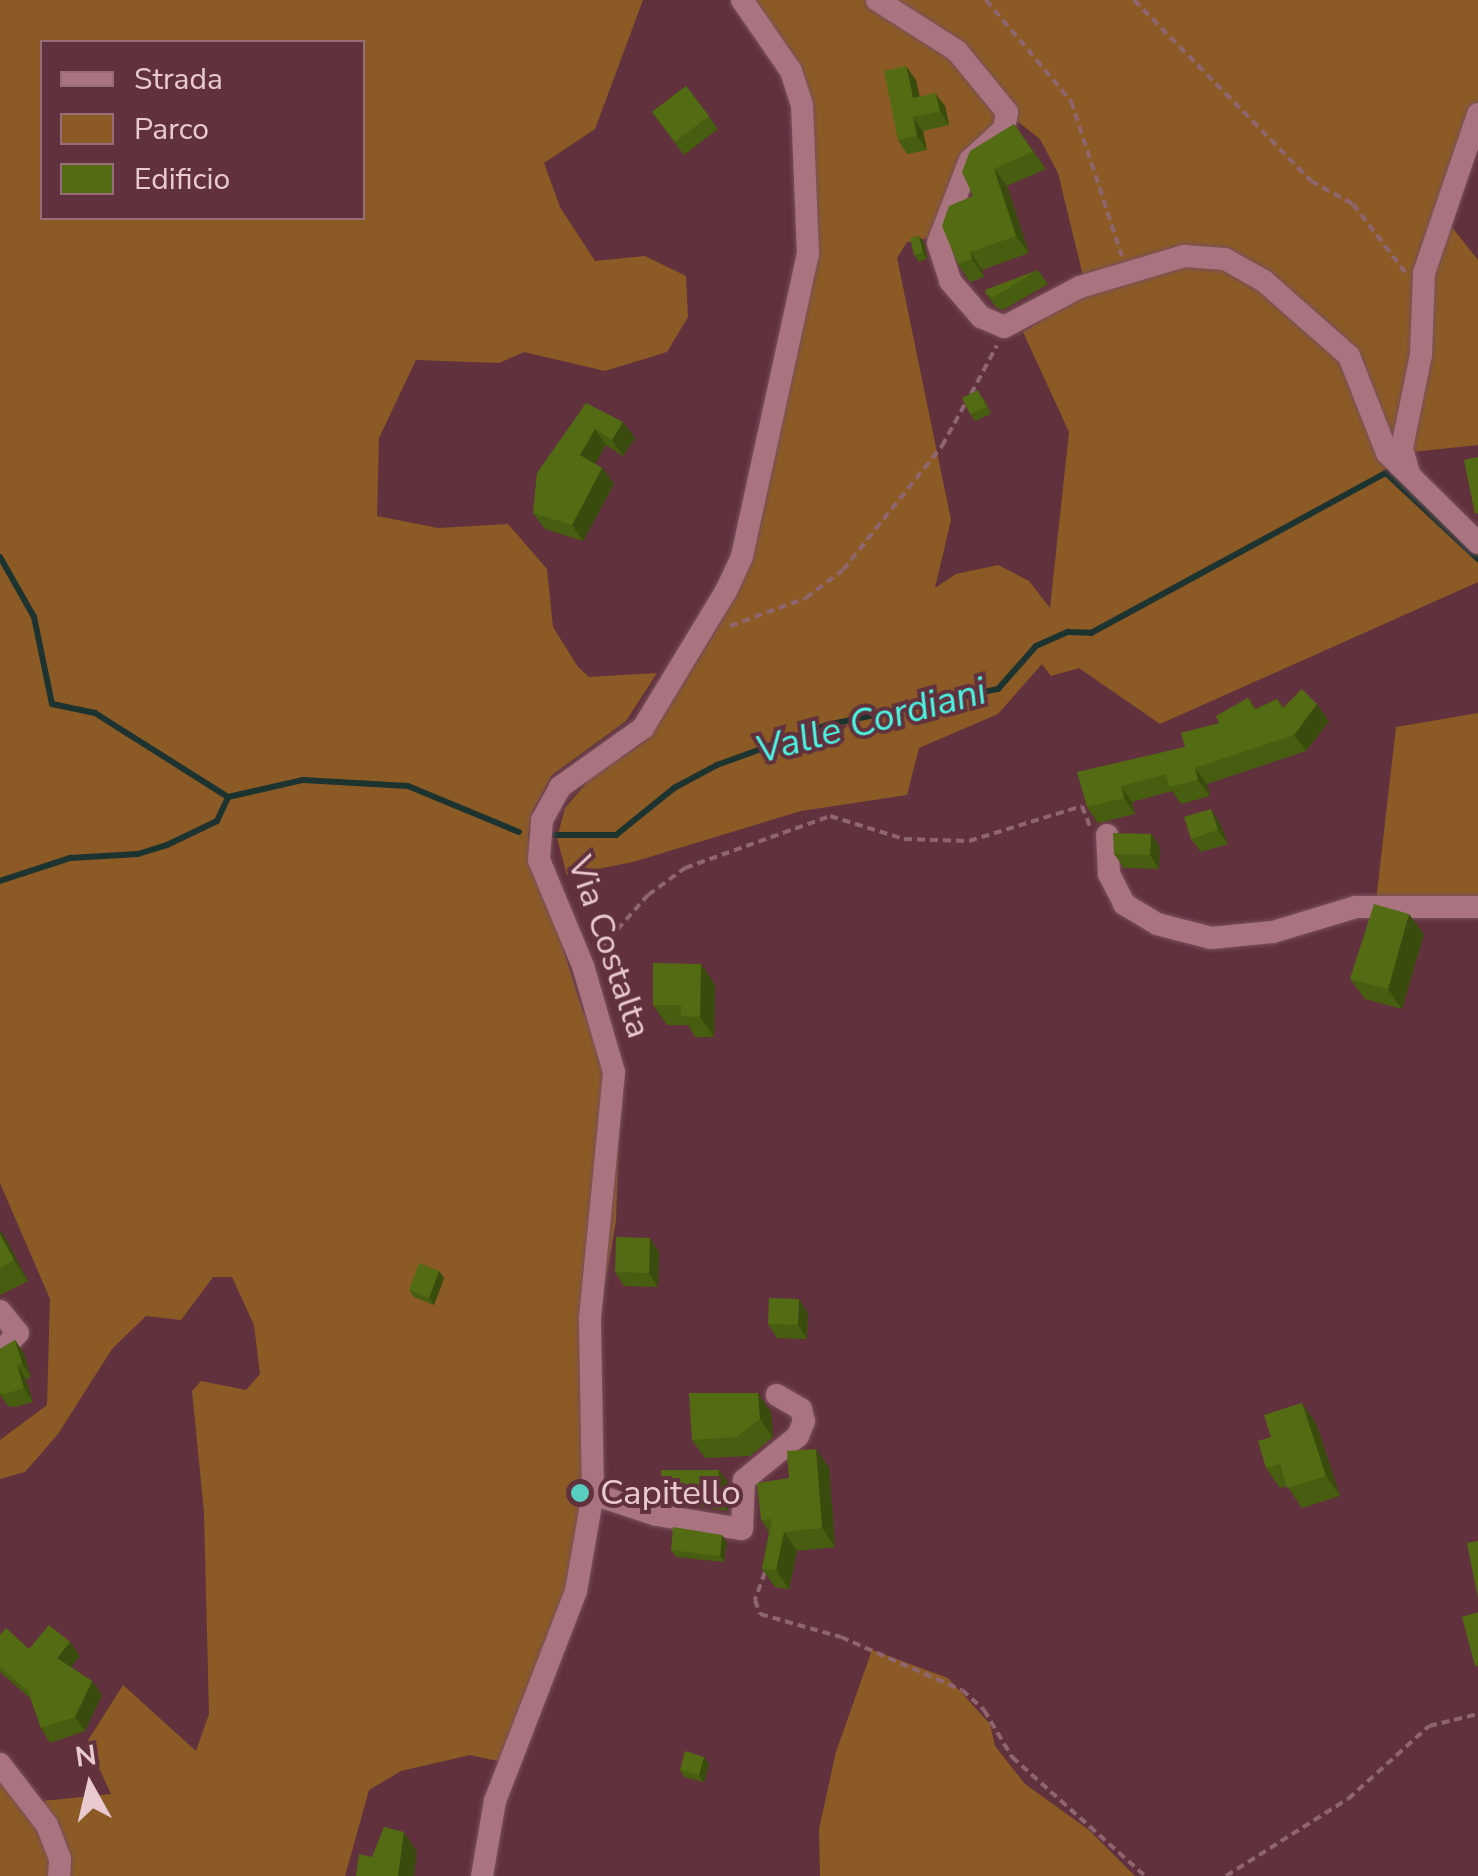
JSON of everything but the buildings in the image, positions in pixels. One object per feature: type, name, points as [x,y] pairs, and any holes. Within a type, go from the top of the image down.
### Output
[{"type":"street","name":"Via Costalta","points":[[482,1876],[495,1801],[576,1590],[593,1494],[590,1318],[614,1072],[582,966],[539,860],[542,820],[560,787],[643,728],[708,626],[742,556],[808,254],[802,105],[791,71],[742,0]]},
{"type":"street","points":[[878,0],[957,51],[1007,112],[1004,129],[970,160],[938,243],[950,281],[981,317],[1004,327],[1080,288],[1200,256],[1225,259],[1264,281],[1349,356],[1387,453],[1478,544]]},
{"type":"street","points":[[1409,474],[1402,448],[1418,380],[1424,273],[1478,114]]},
{"type":"street","points":[[1107,834],[1109,874],[1124,904],[1157,924],[1211,938],[1273,932],[1356,907],[1478,907]]},
{"type":"street","points":[[0,1311],[18,1333],[0,1352]]},
{"type":"street","points":[[593,1494],[657,1515],[742,1529],[744,1480],[798,1436],[804,1421],[801,1409],[777,1395]]},
{"type":"street","points":[[0,1764],[47,1825],[60,1860],[59,1876]]},
{"type":"path","points":[[986,0],[1071,101],[1128,275]]},
{"type":"path","points":[[1134,0],[1311,181],[1353,204],[1408,278]]},
{"type":"path","points":[[708,626],[725,627],[806,598],[843,570],[942,446],[1004,327]]},
{"type":"path","points":[[582,966],[648,895],[685,868],[830,816],[904,838],[968,841],[1082,806],[1090,826],[1107,834]]},
{"type":"path","points":[[769,1559],[755,1600],[760,1614],[841,1637],[962,1690],[984,1710],[1012,1756],[1145,1876]]},
{"type":"path","points":[[1226,1876],[1290,1842],[1348,1799],[1429,1726],[1478,1714]]},
{"type":"green space","points":[[0,0],[643,0],[595,129],[544,163],[560,207],[595,261],[645,256],[686,276],[688,317],[667,352],[605,371],[524,352],[499,363],[416,360],[379,438],[377,516],[438,528],[508,524],[547,569],[553,627],[578,667],[589,677],[657,673],[626,721],[552,775],[532,812],[528,837],[583,1012],[621,1067],[616,1221],[590,1371],[582,1576],[521,1766],[470,1755],[401,1771],[369,1790],[345,1876],[0,1876],[0,1780],[33,1802],[111,1794],[87,1742],[123,1685],[196,1751],[209,1714],[204,1512],[192,1391],[201,1381],[246,1390],[260,1374],[254,1325],[232,1277],[213,1277],[181,1320],[146,1316],[112,1349],[58,1434],[25,1472],[0,1479],[0,1440],[47,1405],[50,1299],[0,1183]]},
{"type":"green space","points":[[740,0],[1478,0],[1478,148],[1451,226],[1478,260],[1478,445],[1412,452],[1418,475],[1478,535],[1478,582],[1160,724],[1079,668],[1051,676],[1042,664],[998,714],[919,748],[907,795],[801,811],[633,862],[567,875],[557,838],[565,808],[589,780],[646,741],[720,624],[759,534],[754,484],[811,231],[803,90]],"holes":[[[1004,111],[1040,139],[1058,173],[1087,292],[1023,332],[1069,432],[1050,608],[1029,581],[998,565],[956,574],[935,588],[951,520],[897,258],[907,242],[934,237]]]},
{"type":"green space","points":[[1478,713],[1478,901],[1376,901],[1396,727]]},
{"type":"green space","points":[[872,1650],[948,1678],[990,1724],[995,1746],[1025,1784],[1089,1830],[1135,1876],[820,1876],[819,1829],[836,1752]]},
{"type":"waterway","name":"Valle Cordiani","points":[[552,835],[616,835],[674,788],[717,765],[827,725],[998,689],[1036,646],[1068,632],[1091,633],[1386,473],[1478,559]]},
{"type":"waterway","points":[[0,557],[34,617],[52,704],[95,713],[228,797]]},
{"type":"waterway","name":"Valle Cordiani","points":[[0,881],[70,858],[138,854],[167,845],[217,821],[228,797],[303,780],[408,786],[519,832]]},
{"type":"place","name":"Capitello","points":[[580,1493]]}]
